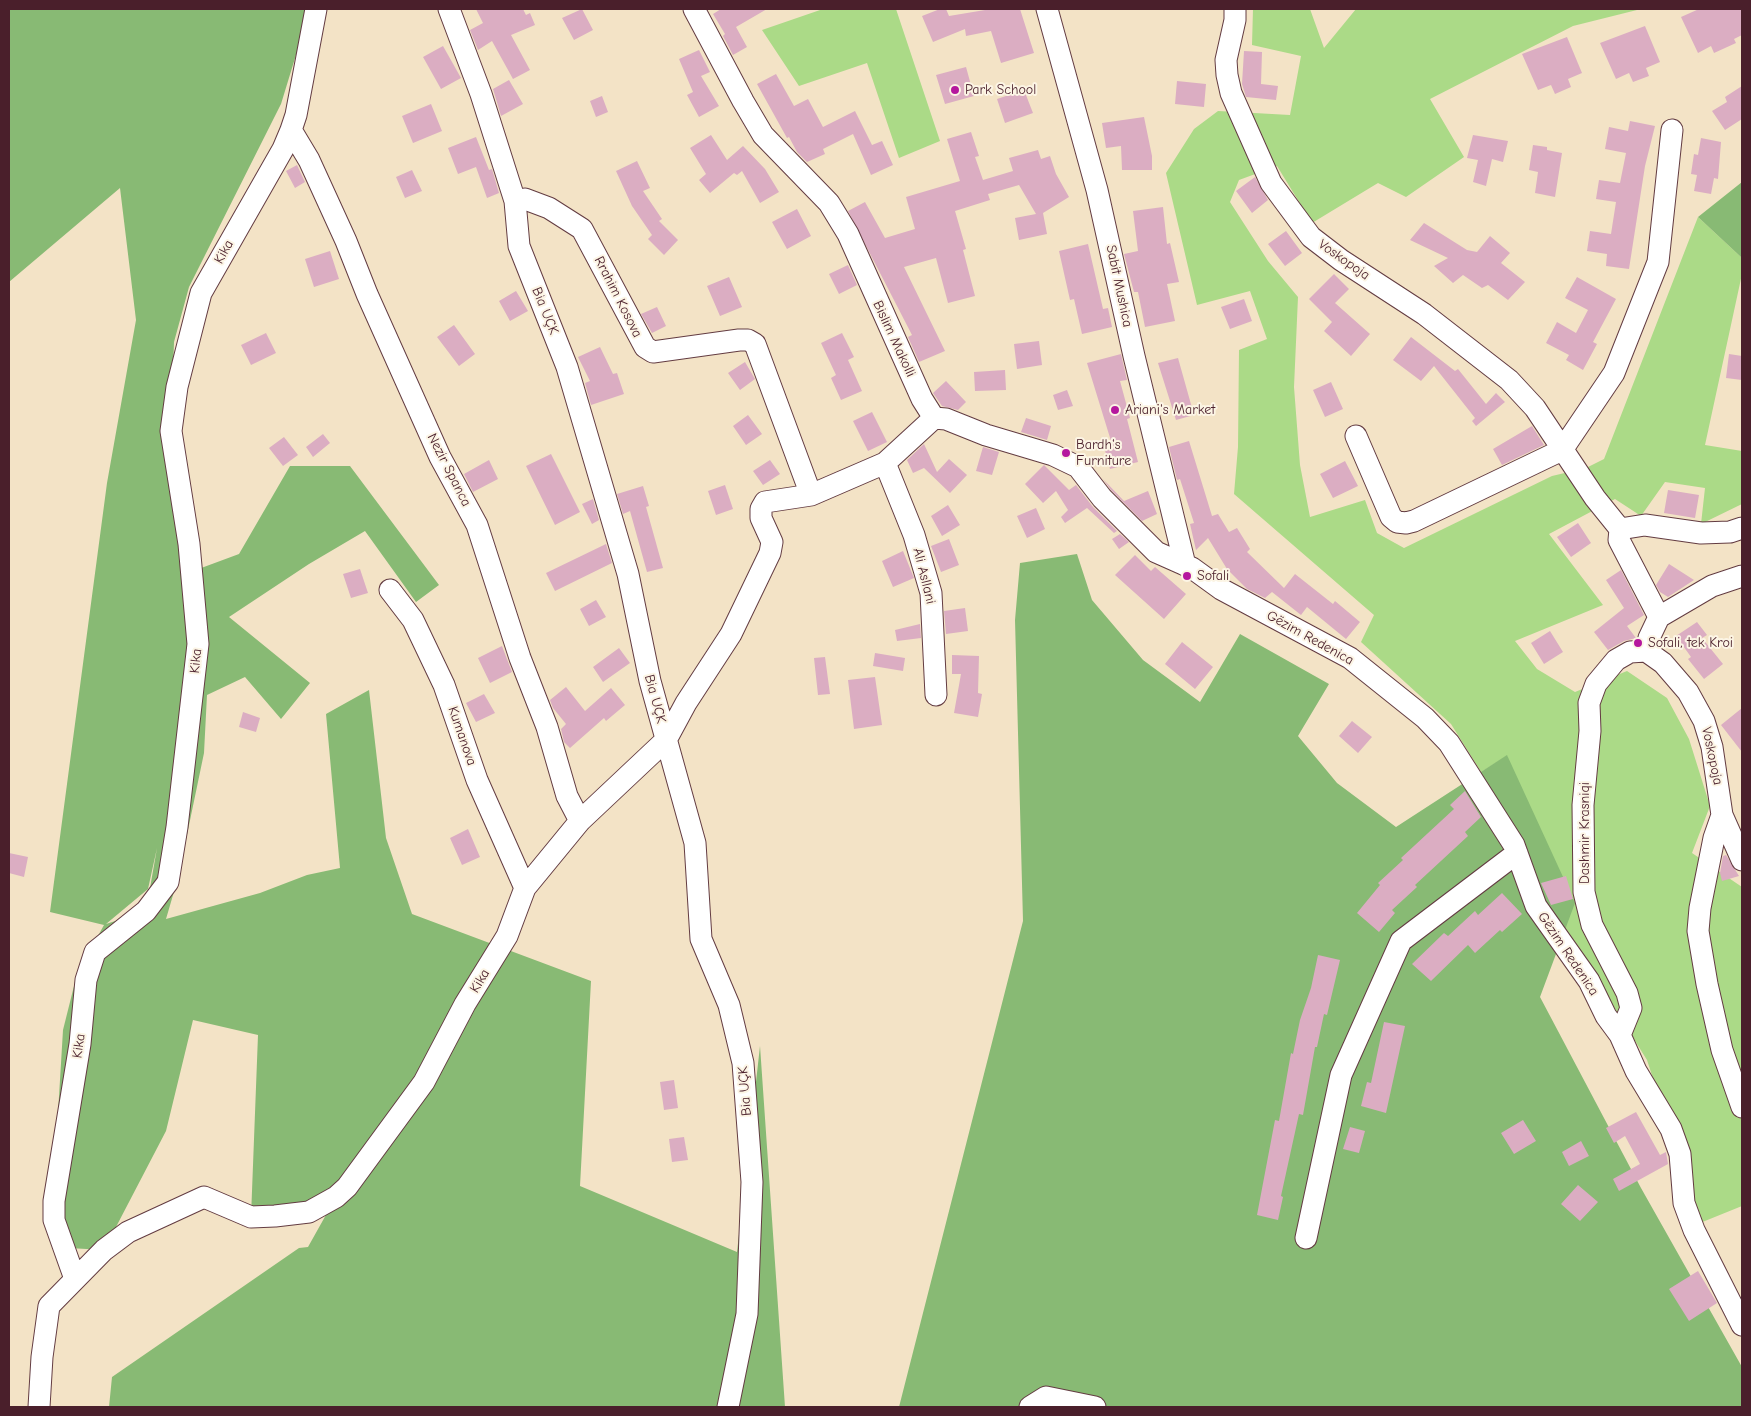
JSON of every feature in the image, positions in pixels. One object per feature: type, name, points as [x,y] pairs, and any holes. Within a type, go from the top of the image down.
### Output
[{"type":"street","name":"Kika","points":[[316,9],[296,115],[291,130],[283,150],[200,293],[177,386],[171,431],[189,544],[198,644],[177,827],[168,882],[146,912],[95,952],[86,980],[80,1044],[54,1201],[54,1220],[75,1279],[104,1250],[128,1232],[204,1197],[251,1217],[309,1212],[347,1187],[424,1082],[466,1004],[507,936],[525,888],[580,821],[666,740]]},
{"type":"street","name":"Bia UÇK","points":[[449,9],[481,94],[515,201],[519,246],[567,367],[628,574],[650,682],[696,843],[701,939],[729,1005],[743,1064],[752,1182],[747,1314],[728,1407]]},
{"type":"street","name":"Bislim Makolli","points":[[694,9],[763,135],[829,203],[848,234],[922,399],[934,418]]},
{"type":"street","name":"Sabit Mushica","points":[[1047,9],[1099,198],[1134,356],[1185,565]]},
{"type":"street","name":"Voskopoja","points":[[1235,9],[1235,20],[1226,60],[1231,93],[1271,183],[1290,211],[1311,237],[1424,314],[1509,380],[1534,408],[1620,530],[1619,540],[1659,617]]},
{"type":"street","name":"Nezir Spanca","points":[[291,130],[309,160],[338,223],[440,457],[477,525],[520,658],[547,727],[567,796],[580,821]]},
{"type":"street","points":[[1356,436],[1391,517],[1397,522],[1406,523],[1414,521],[1562,450],[1614,373],[1658,262],[1672,130]]},
{"type":"street","name":"Rrahim Kosova","points":[[515,201],[525,199],[548,208],[582,229],[644,347],[653,352],[739,340],[748,340],[755,344],[811,495]]},
{"type":"street","points":[[666,740],[686,703],[731,634],[770,553],[772,542],[761,518],[761,509],[764,502],[811,495],[885,463],[934,418],[946,419],[986,435],[1053,455],[1078,467],[1102,498],[1156,552],[1185,565]]},
{"type":"street","name":"Ali Asllani","points":[[885,463],[914,535],[931,593],[936,694]]},
{"type":"street","points":[[1620,530],[1645,525],[1701,533],[1730,532],[1742,528]]},
{"type":"street","name":"Gëzim Redenica","points":[[1185,565],[1221,589],[1350,658],[1426,718],[1449,743],[1473,778],[1517,852],[1536,906],[1589,981],[1606,1016],[1620,1035],[1636,1071],[1671,1129],[1680,1154],[1684,1203],[1694,1230],[1729,1294],[1742,1325]]},
{"type":"street","points":[[1646,651],[1649,638],[1659,617],[1712,586],[1742,576]]},
{"type":"street","name":"Kumanova","points":[[390,590],[413,620],[444,685],[478,780],[525,888]]},
{"type":"street","name":"Voskopoja","points":[[1646,651],[1663,663],[1688,692],[1704,721],[1718,778],[1722,815],[1714,838],[1700,908],[1698,931],[1707,984],[1722,1050],[1742,1107]]},
{"type":"street","name":"Dashmir Krasniqi","points":[[1620,1035],[1631,1008],[1627,993],[1592,925],[1584,892],[1583,822],[1586,763],[1590,731],[1589,703],[1596,684],[1616,660],[1630,652],[1646,651]]},
{"type":"street","points":[[1722,815],[1742,860]]},
{"type":"street","points":[[1306,1238],[1341,1075],[1401,941],[1517,852]]},
{"type":"street","points":[[39,1407],[42,1357],[49,1306],[75,1279]]},
{"type":"street","points":[[1030,1407],[1046,1396],[1095,1407]]},
{"type":"green space","points":[[9,9],[310,9],[281,104],[189,287],[174,342],[171,431],[185,574],[239,554],[290,466],[350,466],[439,585],[416,602],[365,531],[309,564],[229,617],[310,683],[281,719],[245,677],[207,695],[204,753],[178,878],[166,919],[260,893],[307,875],[340,868],[326,714],[369,690],[386,838],[412,914],[591,981],[580,1186],[737,1252],[760,1046],[785,1407],[109,1407],[112,1377],[299,1248],[308,1247],[336,1197],[251,1217],[258,1035],[193,1020],[166,1131],[104,1250],[69,1248],[53,1196],[63,1030],[77,974],[104,925],[50,912],[107,483],[136,320],[120,188],[9,282]],"holes":[[[157,848],[146,911],[106,924],[148,889]]]},
{"type":"green space","points":[[823,9],[896,9],[940,141],[899,158],[867,63],[799,86],[762,30]]},
{"type":"green space","points":[[1253,9],[1310,9],[1324,48],[1356,9],[1641,9],[1573,26],[1430,99],[1464,157],[1406,197],[1378,183],[1312,223],[1277,166],[1239,180],[1230,202],[1268,261],[1298,297],[1294,387],[1300,465],[1310,517],[1365,500],[1377,533],[1404,548],[1552,476],[1586,468],[1604,459],[1698,217],[1742,258],[1742,274],[1705,445],[1742,451],[1742,504],[1701,524],[1705,488],[1665,482],[1641,516],[1615,499],[1549,534],[1603,605],[1515,641],[1537,669],[1575,692],[1627,671],[1667,698],[1689,739],[1710,806],[1692,853],[1742,887],[1742,1206],[1700,1223],[1647,1060],[1565,929],[1507,756],[1481,772],[1451,724],[1361,642],[1374,615],[1234,494],[1238,447],[1239,350],[1267,339],[1250,291],[1197,305],[1166,173],[1194,129],[1218,111],[1290,115],[1301,56],[1252,45]]},
{"type":"green space","points":[[1742,182],[1742,258],[1698,217]]},
{"type":"green space","points":[[1077,554],[1092,600],[1143,660],[1200,702],[1240,634],[1329,684],[1298,736],[1337,783],[1396,827],[1507,755],[1575,903],[1540,997],[1641,1188],[1742,1367],[1742,1407],[899,1407],[1023,921],[1015,620],[1020,563]]},
{"type":"building","points":[[476,9],[523,9],[526,15],[530,13],[535,25],[511,35],[530,70],[513,79],[492,41],[478,50],[470,30],[483,23]]},
{"type":"building","points":[[582,9],[593,30],[574,40],[562,18]]},
{"type":"building","points":[[721,9],[767,9],[736,27],[747,47],[733,55],[723,36],[725,34],[713,14]]},
{"type":"building","points":[[940,9],[946,9],[949,16],[991,9],[1020,9],[1034,53],[1001,63],[991,31],[966,36],[965,29],[933,42],[922,16]]},
{"type":"building","points":[[1699,9],[1742,9],[1742,35],[1734,39],[1736,43],[1714,53],[1711,46],[1698,53],[1681,17]]},
{"type":"building","points":[[1645,26],[1660,62],[1646,68],[1649,76],[1633,82],[1629,73],[1616,79],[1600,43]]},
{"type":"building","points":[[1567,37],[1582,73],[1568,79],[1571,87],[1555,94],[1551,85],[1538,90],[1522,54]]},
{"type":"building","points":[[443,46],[461,78],[441,89],[423,57]]},
{"type":"building","points":[[699,50],[710,72],[701,76],[719,106],[699,117],[687,95],[693,92],[679,59]]},
{"type":"building","points":[[1244,51],[1262,52],[1261,84],[1278,86],[1276,100],[1246,97],[1242,84]]},
{"type":"building","points":[[966,67],[974,96],[945,104],[936,75]]},
{"type":"building","points":[[776,74],[794,106],[808,99],[823,127],[855,111],[872,145],[882,141],[893,165],[871,175],[853,134],[823,149],[825,154],[807,162],[797,152],[789,137],[787,138],[757,84]]},
{"type":"building","points":[[509,80],[523,104],[501,116],[493,89]]},
{"type":"building","points":[[1177,81],[1206,84],[1204,107],[1175,104]]},
{"type":"building","points":[[1742,86],[1742,119],[1725,130],[1712,111],[1727,102],[1725,97]]},
{"type":"building","points":[[1024,90],[1033,113],[1005,123],[997,99]]},
{"type":"building","points":[[602,96],[608,112],[596,117],[590,101]]},
{"type":"building","points":[[431,104],[442,131],[413,143],[402,116]]},
{"type":"building","points":[[1144,117],[1152,156],[1152,170],[1122,170],[1121,146],[1106,148],[1102,123]]},
{"type":"building","points":[[1630,121],[1655,126],[1645,166],[1629,269],[1606,266],[1607,254],[1587,251],[1590,231],[1611,234],[1616,202],[1596,199],[1599,180],[1620,183],[1626,153],[1605,149],[1609,127],[1628,131]]},
{"type":"building","points":[[971,132],[979,156],[975,157],[983,180],[1013,171],[1009,158],[1038,150],[1041,159],[1050,156],[1056,174],[1069,197],[1043,213],[1047,234],[1019,240],[1015,218],[1036,214],[1019,185],[988,194],[990,200],[955,211],[966,249],[963,250],[975,296],[948,303],[936,258],[904,267],[945,351],[919,362],[908,337],[912,335],[848,211],[865,202],[885,238],[915,229],[906,197],[960,181],[947,139]]},
{"type":"building","points":[[711,135],[727,160],[743,146],[765,169],[779,192],[760,203],[742,171],[737,175],[734,173],[710,193],[699,180],[706,174],[690,148]]},
{"type":"building","points":[[1473,135],[1508,141],[1503,162],[1492,159],[1486,186],[1473,182],[1478,160],[1467,158]]},
{"type":"building","points":[[476,137],[489,170],[492,169],[499,193],[487,198],[476,167],[458,174],[448,148]]},
{"type":"building","points":[[1701,138],[1721,142],[1718,179],[1714,178],[1711,194],[1694,191],[1697,175],[1691,174],[1694,154],[1698,155]]},
{"type":"building","points":[[1533,145],[1547,147],[1547,150],[1562,153],[1555,197],[1535,193],[1538,172],[1529,170]]},
{"type":"building","points":[[637,161],[650,188],[643,191],[662,219],[659,221],[678,240],[664,255],[648,239],[652,235],[632,206],[616,171]]},
{"type":"building","points":[[297,165],[305,182],[295,188],[286,171]]},
{"type":"building","points":[[412,170],[422,191],[405,198],[396,177]]},
{"type":"building","points":[[1255,177],[1268,200],[1252,213],[1236,191]]},
{"type":"building","points":[[1163,207],[1167,244],[1170,243],[1179,282],[1167,284],[1175,321],[1145,327],[1138,292],[1134,292],[1124,254],[1138,251],[1133,211]]},
{"type":"building","points":[[797,209],[811,236],[787,249],[772,222]]},
{"type":"building","points":[[1424,223],[1467,250],[1477,252],[1490,236],[1510,253],[1501,263],[1525,282],[1508,300],[1488,285],[1482,288],[1463,275],[1453,283],[1434,266],[1448,258],[1410,240]]},
{"type":"building","points":[[1286,231],[1302,253],[1285,266],[1268,244]]},
{"type":"building","points":[[1088,244],[1103,309],[1108,308],[1112,327],[1082,334],[1074,299],[1070,300],[1059,251]]},
{"type":"building","points":[[330,251],[339,279],[314,287],[305,259]]},
{"type":"building","points":[[848,265],[857,285],[839,294],[829,274]]},
{"type":"building","points":[[1334,274],[1349,289],[1335,303],[1370,334],[1351,356],[1324,331],[1332,322],[1309,299]]},
{"type":"building","points":[[729,277],[742,307],[720,316],[707,286]]},
{"type":"building","points":[[1577,277],[1616,299],[1593,342],[1597,344],[1583,370],[1566,360],[1569,355],[1546,343],[1557,322],[1576,333],[1588,310],[1565,298]]},
{"type":"building","points":[[516,291],[528,311],[510,321],[499,301]]},
{"type":"building","points":[[1244,299],[1252,321],[1230,329],[1221,307]]},
{"type":"building","points":[[657,307],[666,326],[652,333],[641,314]]},
{"type":"building","points":[[454,325],[475,354],[459,366],[437,337]]},
{"type":"building","points":[[266,333],[276,353],[251,365],[241,345]]},
{"type":"building","points":[[842,333],[854,357],[848,360],[862,391],[841,400],[831,378],[836,375],[821,343]]},
{"type":"building","points":[[1411,337],[1455,371],[1458,369],[1486,404],[1496,393],[1505,402],[1476,426],[1472,421],[1475,418],[1434,366],[1421,381],[1393,360]]},
{"type":"building","points":[[1039,341],[1042,365],[1017,369],[1014,344]]},
{"type":"building","points":[[600,347],[613,374],[617,373],[624,394],[591,405],[585,383],[590,381],[578,357]]},
{"type":"building","points":[[1121,354],[1127,380],[1120,381],[1130,418],[1127,419],[1138,462],[1110,469],[1103,443],[1111,441],[1087,363]]},
{"type":"building","points":[[1729,354],[1742,356],[1742,380],[1726,378]]},
{"type":"building","points":[[1178,358],[1194,415],[1176,420],[1158,363]]},
{"type":"building","points":[[745,362],[755,379],[740,390],[728,373]]},
{"type":"building","points":[[1005,370],[1006,390],[975,391],[974,372]]},
{"type":"building","points":[[946,381],[966,402],[958,410],[942,406],[933,393]]},
{"type":"building","points":[[1331,382],[1343,409],[1325,417],[1313,390]]},
{"type":"building","points":[[1067,390],[1073,406],[1058,410],[1053,395]]},
{"type":"building","points":[[872,412],[887,442],[868,451],[853,421]]},
{"type":"building","points":[[748,415],[762,434],[746,445],[733,426]]},
{"type":"building","points":[[1026,418],[1051,426],[1047,440],[1021,432]]},
{"type":"building","points":[[1532,426],[1544,445],[1502,465],[1493,449]]},
{"type":"building","points":[[323,434],[330,443],[313,457],[306,447]]},
{"type":"building","points":[[284,437],[298,455],[283,466],[269,448]]},
{"type":"building","points":[[1189,441],[1212,516],[1218,514],[1229,532],[1237,528],[1250,549],[1247,552],[1284,588],[1295,574],[1333,604],[1335,601],[1360,622],[1346,639],[1307,607],[1301,615],[1272,592],[1265,598],[1247,589],[1227,569],[1208,538],[1196,550],[1190,524],[1194,523],[1180,479],[1177,480],[1169,447]]},
{"type":"building","points":[[924,444],[937,472],[949,459],[967,475],[950,493],[924,468],[913,473],[907,460]]},
{"type":"building","points":[[983,447],[999,452],[992,475],[976,471]]},
{"type":"building","points":[[551,454],[580,512],[555,525],[526,466]]},
{"type":"building","points":[[489,460],[498,479],[473,492],[464,474]]},
{"type":"building","points":[[770,460],[780,474],[763,485],[753,471]]},
{"type":"building","points":[[1345,461],[1358,486],[1333,498],[1320,474]]},
{"type":"building","points":[[1044,465],[1069,490],[1076,485],[1093,507],[1117,531],[1114,533],[1087,508],[1065,523],[1061,517],[1068,510],[1056,491],[1043,503],[1025,484]]},
{"type":"building","points":[[1103,479],[1124,501],[1148,491],[1157,514],[1142,521],[1111,490]]},
{"type":"building","points":[[725,485],[733,509],[716,515],[708,491]]},
{"type":"building","points":[[643,486],[649,506],[646,507],[663,568],[647,572],[630,511],[623,514],[617,494]]},
{"type":"building","points":[[1668,490],[1699,495],[1695,518],[1664,513]]},
{"type":"building","points":[[593,499],[599,520],[592,524],[582,504]]},
{"type":"building","points":[[948,505],[960,525],[942,536],[931,516]]},
{"type":"building","points":[[1036,508],[1045,529],[1027,538],[1017,516]]},
{"type":"building","points":[[1578,523],[1591,543],[1571,557],[1557,537]]},
{"type":"building","points":[[1120,534],[1129,542],[1119,549],[1112,539]]},
{"type":"building","points":[[949,539],[959,565],[941,572],[931,546]]},
{"type":"building","points":[[606,544],[612,563],[555,591],[546,573]]},
{"type":"building","points":[[903,551],[914,578],[893,587],[882,561]]},
{"type":"building","points":[[1135,555],[1151,571],[1155,567],[1186,594],[1164,619],[1115,575]]},
{"type":"building","points":[[1669,564],[1694,580],[1668,597],[1660,592],[1656,585]]},
{"type":"building","points":[[360,569],[368,593],[351,598],[343,574]]},
{"type":"building","points":[[1621,570],[1644,615],[1627,626],[1636,638],[1624,641],[1608,650],[1594,632],[1624,608],[1606,580]]},
{"type":"building","points":[[596,600],[606,617],[589,626],[580,609]]},
{"type":"building","points":[[965,608],[968,631],[946,634],[944,611]]},
{"type":"building","points":[[1697,622],[1707,635],[1702,638],[1723,664],[1704,679],[1688,659],[1691,657],[1676,636]]},
{"type":"building","points":[[920,624],[921,638],[897,641],[895,630]]},
{"type":"building","points":[[1550,631],[1563,652],[1544,664],[1531,643]]},
{"type":"building","points":[[1182,642],[1213,667],[1195,689],[1165,664]]},
{"type":"building","points":[[502,646],[512,672],[490,683],[478,658]]},
{"type":"building","points":[[619,648],[630,663],[603,682],[593,667]]},
{"type":"building","points":[[875,653],[905,658],[903,671],[873,666]]},
{"type":"building","points":[[952,655],[979,656],[978,693],[982,694],[978,717],[954,713],[961,674],[952,674]]},
{"type":"building","points":[[825,657],[830,694],[818,695],[814,658]]},
{"type":"building","points":[[875,677],[882,725],[854,729],[848,680]]},
{"type":"building","points":[[566,687],[585,711],[611,688],[625,705],[606,721],[604,718],[570,748],[564,742],[561,729],[566,724],[553,708],[550,700]]},
{"type":"building","points":[[484,694],[495,713],[476,722],[466,703]]},
{"type":"building","points":[[1742,708],[1742,752],[1721,725]]},
{"type":"building","points":[[243,712],[260,718],[256,732],[239,727]]},
{"type":"building","points":[[1352,721],[1372,737],[1358,753],[1339,736]]},
{"type":"building","points":[[1465,791],[1481,817],[1465,832],[1468,836],[1415,885],[1417,887],[1392,910],[1395,913],[1379,932],[1357,913],[1380,885],[1378,883],[1403,860],[1401,858],[1454,809],[1450,805]]},
{"type":"building","points":[[468,829],[480,857],[462,865],[450,838]]},
{"type":"building","points":[[9,853],[28,857],[24,877],[9,873]]},
{"type":"building","points":[[1726,855],[1739,876],[1722,881],[1720,873],[1723,856]]},
{"type":"building","points":[[1566,876],[1573,899],[1551,905],[1541,883]]},
{"type":"building","points":[[1502,893],[1522,914],[1502,932],[1500,930],[1475,953],[1468,945],[1431,981],[1412,964],[1444,933],[1448,936],[1475,911],[1478,915]]},
{"type":"building","points":[[1318,955],[1340,960],[1327,1015],[1324,1014],[1317,1047],[1315,1047],[1303,1115],[1299,1114],[1281,1196],[1283,1197],[1278,1220],[1257,1215],[1275,1120],[1279,1121],[1291,1053],[1293,1054],[1300,1020],[1311,988]]},
{"type":"building","points":[[1384,1022],[1405,1026],[1386,1113],[1361,1106],[1367,1082],[1371,1083]]},
{"type":"building","points":[[674,1080],[678,1108],[664,1110],[660,1082]]},
{"type":"building","points":[[1636,1112],[1660,1155],[1666,1152],[1668,1164],[1619,1191],[1613,1179],[1640,1164],[1625,1136],[1614,1143],[1606,1128]]},
{"type":"building","points":[[1523,1120],[1536,1141],[1514,1154],[1501,1133]]},
{"type":"building","points":[[1350,1127],[1365,1131],[1359,1153],[1343,1149]]},
{"type":"building","points":[[684,1137],[688,1160],[672,1162],[669,1139]]},
{"type":"building","points":[[1581,1141],[1589,1156],[1569,1166],[1562,1152]]},
{"type":"building","points":[[1578,1185],[1598,1202],[1580,1221],[1561,1204]]},
{"type":"building","points":[[1698,1271],[1717,1303],[1689,1321],[1669,1289]]},
{"type":"place","name":"Park School","points":[[955,90]]},
{"type":"place","name":"Ariani's Market","points":[[1115,410]]},
{"type":"place","name":"Bardh's Furniture","points":[[1066,453]]},
{"type":"place","name":"Sofali","points":[[1187,576]]},
{"type":"place","name":"Sofali, tek Kroi","points":[[1638,643]]}]
